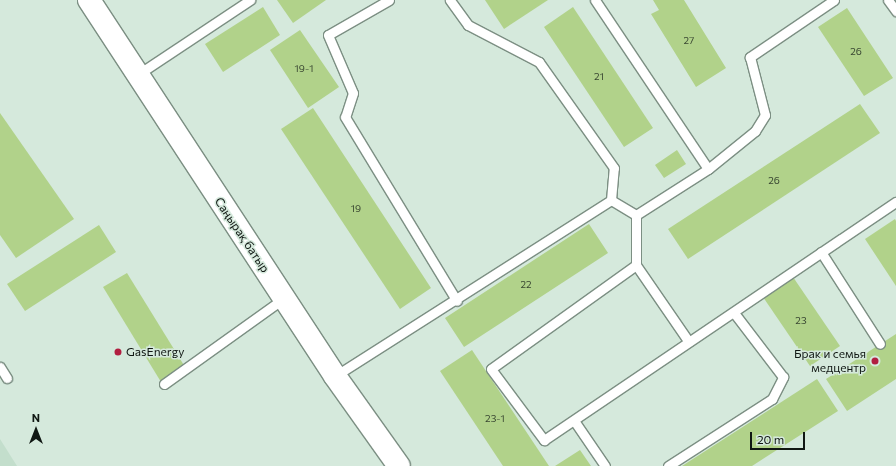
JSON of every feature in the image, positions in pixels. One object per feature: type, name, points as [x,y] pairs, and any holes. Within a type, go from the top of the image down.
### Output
[{"type":"street","name":"Саңырақ батыр","points":[[89,0],[136,76],[335,376],[399,466]]},
{"type":"lane","points":[[136,76],[250,0]]},
{"type":"lane","points":[[389,0],[328,35],[353,93],[344,117],[457,301]]},
{"type":"lane","points":[[450,0],[468,25],[539,62],[614,168],[611,200]]},
{"type":"lane","points":[[596,0],[708,169]]},
{"type":"lane","points":[[636,215],[708,169],[755,131],[765,115],[750,57],[834,0]]},
{"type":"lane","points":[[888,0],[896,12]]},
{"type":"lane","points":[[335,376],[457,301],[611,200]]},
{"type":"lane","points":[[611,200],[636,215]]},
{"type":"lane","points":[[636,265],[492,369],[544,440],[575,422],[689,342],[735,314],[821,252],[896,202]]},
{"type":"lane","points":[[636,215],[636,265],[689,342]]},
{"type":"lane","points":[[821,252],[880,344]]},
{"type":"lane","points":[[164,384],[284,298]]},
{"type":"lane","points":[[668,466],[772,398],[783,377],[735,314]]},
{"type":"lane","points":[[0,367],[7,378]]},
{"type":"lane","points":[[575,422],[605,466]]},
{"type":"shaded area","points":[[0,439],[17,466],[0,466]]},
{"type":"building","points":[[277,0],[326,0],[293,23]]},
{"type":"building","points":[[485,0],[548,0],[504,29]]},
{"type":"building","points":[[653,0],[684,0],[726,68],[696,87],[651,14],[659,10]]},
{"type":"building","points":[[263,7],[280,35],[223,72],[205,44]]},
{"type":"building","points":[[573,7],[653,128],[624,147],[544,27]]},
{"type":"building","points":[[847,8],[893,78],[864,96],[818,27]]},
{"type":"building","points":[[300,30],[339,87],[308,108],[270,50]]},
{"type":"building","points":[[860,104],[880,133],[688,259],[668,229]]},
{"type":"building","points":[[313,108],[431,288],[400,309],[281,129]]},
{"type":"building","points":[[0,113],[74,219],[16,258],[0,235]]},
{"type":"building","points":[[677,150],[686,164],[664,178],[655,165]]},
{"type":"building","points":[[895,219],[896,221],[896,286],[865,239]]},
{"type":"building","points":[[589,224],[608,253],[464,347],[445,318]]},
{"type":"building","points":[[99,225],[116,252],[25,311],[7,284]]},
{"type":"building","points":[[127,273],[185,367],[161,382],[103,287]]},
{"type":"building","points":[[793,277],[840,346],[810,366],[763,297]]},
{"type":"building","name":"Брак и семья медцентр","points":[[896,334],[896,379],[847,411],[826,379]]},
{"type":"building","points":[[472,350],[549,466],[503,466],[440,371]]},
{"type":"building","points":[[817,379],[838,411],[752,466],[682,466]]},
{"type":"building","points":[[580,450],[591,466],[555,466]]},
{"type":"place","name":"GasEnergy","points":[[118,352]]},
{"type":"place","name":"Брак и семья медцентр","points":[[875,361]]}]
